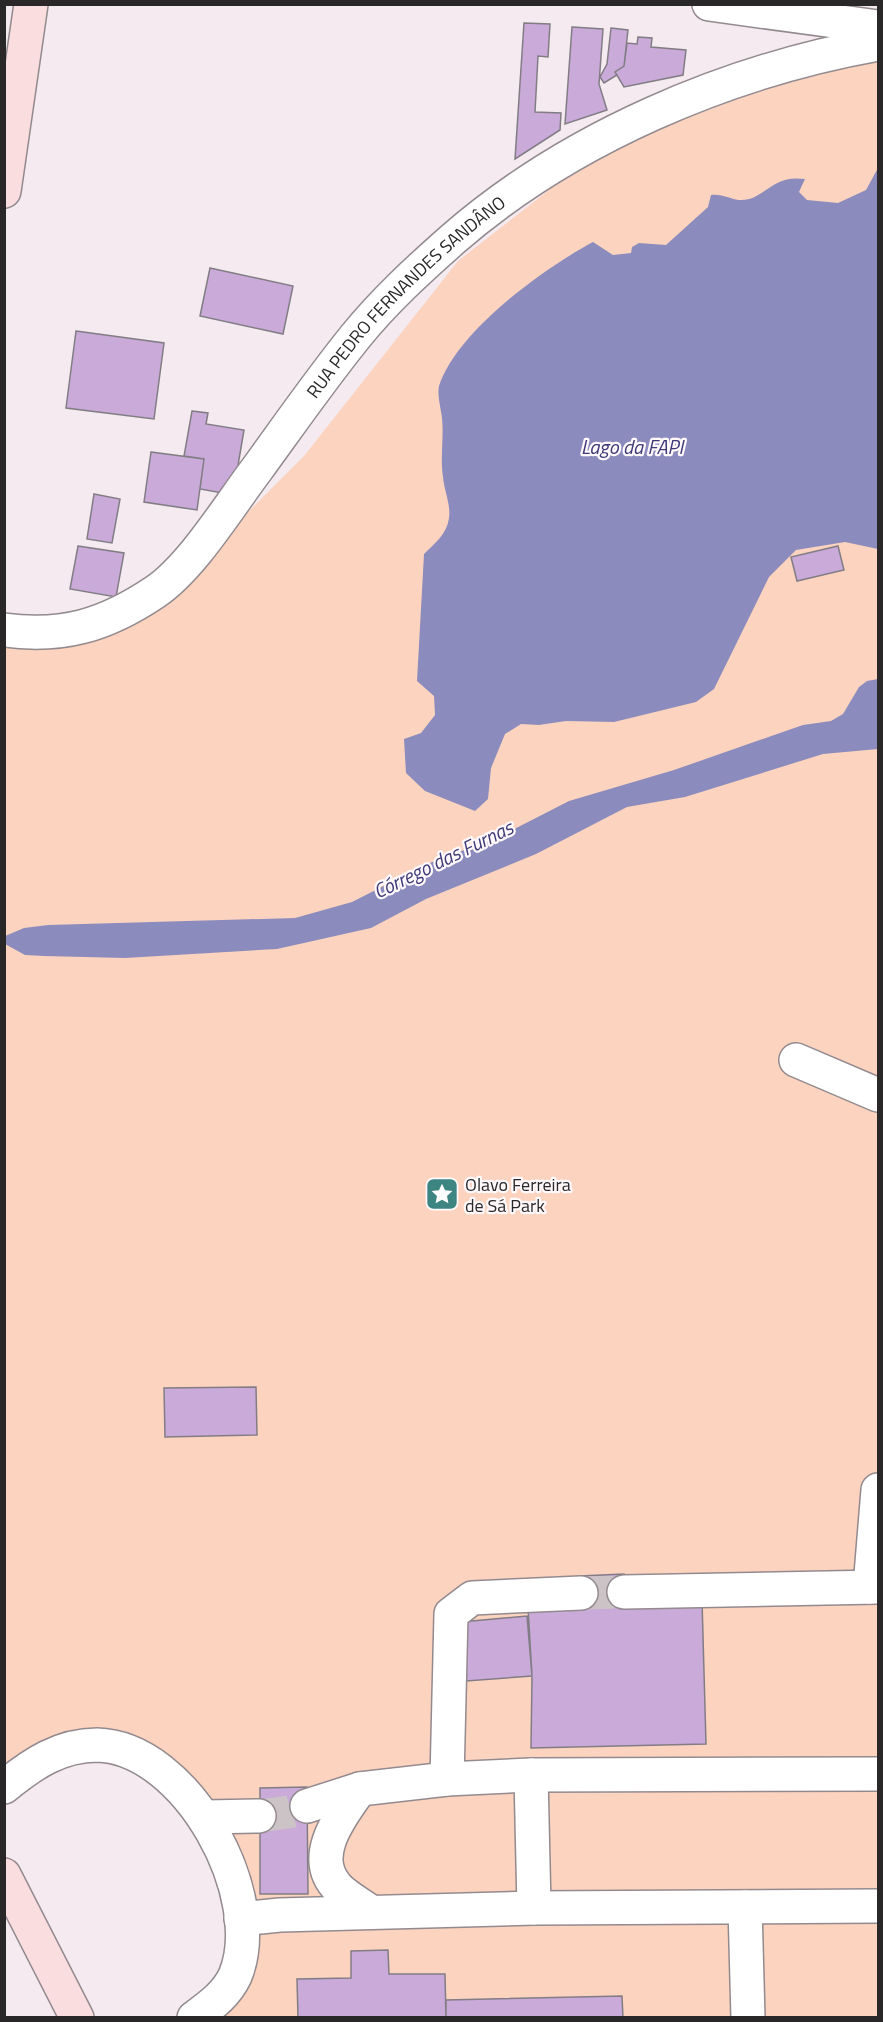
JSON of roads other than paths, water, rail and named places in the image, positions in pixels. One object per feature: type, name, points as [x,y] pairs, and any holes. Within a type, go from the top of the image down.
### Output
[{"type":"main road","points":[[4,191],[31,4]]},
{"type":"main road","points":[[4,1875],[77,2018]]},
{"type":"street","points":[[709,4],[879,27]]},
{"type":"street","name":"RUA PEDRO FERNANDES SANDÂNO","points":[[4,630],[52,632],[76,630],[118,614],[167,583],[218,522],[356,335],[410,278],[454,238],[569,155],[664,109],[756,75],[816,56],[879,44]]},
{"type":"street","points":[[796,1060],[879,1095]]},
{"type":"street","points":[[624,1592],[874,1587],[879,1490]]},
{"type":"street","points":[[447,1779],[451,1614],[472,1598],[580,1593]]},
{"type":"street","points":[[4,1787],[37,1761],[62,1750],[81,1746],[118,1748],[133,1753],[166,1776],[206,1817],[223,1851],[241,1919],[240,1951],[234,1977],[217,2001],[194,2018]]},
{"type":"street","points":[[308,1806],[360,1789],[447,1779],[531,1775],[879,1774]]},
{"type":"street","points":[[531,1775],[534,1908]]},
{"type":"street","points":[[360,1789],[331,1833],[327,1851],[327,1869],[341,1891],[371,1912]]},
{"type":"street","points":[[206,1817],[259,1816]]},
{"type":"street","points":[[241,1919],[371,1912],[534,1908],[879,1906]]},
{"type":"street","points":[[745,1907],[748,2018]]},
{"type":"water","name":"Lago da FAPI","points":[[878,168],[878,549],[845,542],[796,550],[769,577],[714,689],[696,702],[614,722],[566,721],[539,725],[521,724],[505,734],[491,768],[488,799],[475,811],[425,791],[406,773],[404,739],[421,733],[435,715],[434,696],[417,681],[424,554],[443,534],[448,524],[449,508],[442,470],[442,418],[439,386],[449,365],[464,344],[482,323],[527,285],[593,242],[613,255],[631,253],[632,247],[639,243],[666,245],[708,207],[711,195],[739,200],[748,199],[783,180],[805,179],[799,192],[807,200],[838,203],[866,190]]},
{"type":"water","name":"Córrego das Furnas","points":[[878,679],[878,749],[823,754],[685,797],[627,807],[536,854],[426,899],[371,928],[277,949],[125,958],[25,955],[5,944],[5,936],[24,928],[48,925],[295,918],[352,902],[427,864],[499,837],[569,801],[674,770],[803,725],[831,721],[843,714],[859,687],[867,681]]},
{"type":"tunnel","points":[[581,1593],[624,1592]]},
{"type":"tunnel","points":[[259,1816],[289,1812],[307,1806]]},
{"type":"place","name":"Olavo Ferreira de Sá Park","points":[[442,1194]]}]
